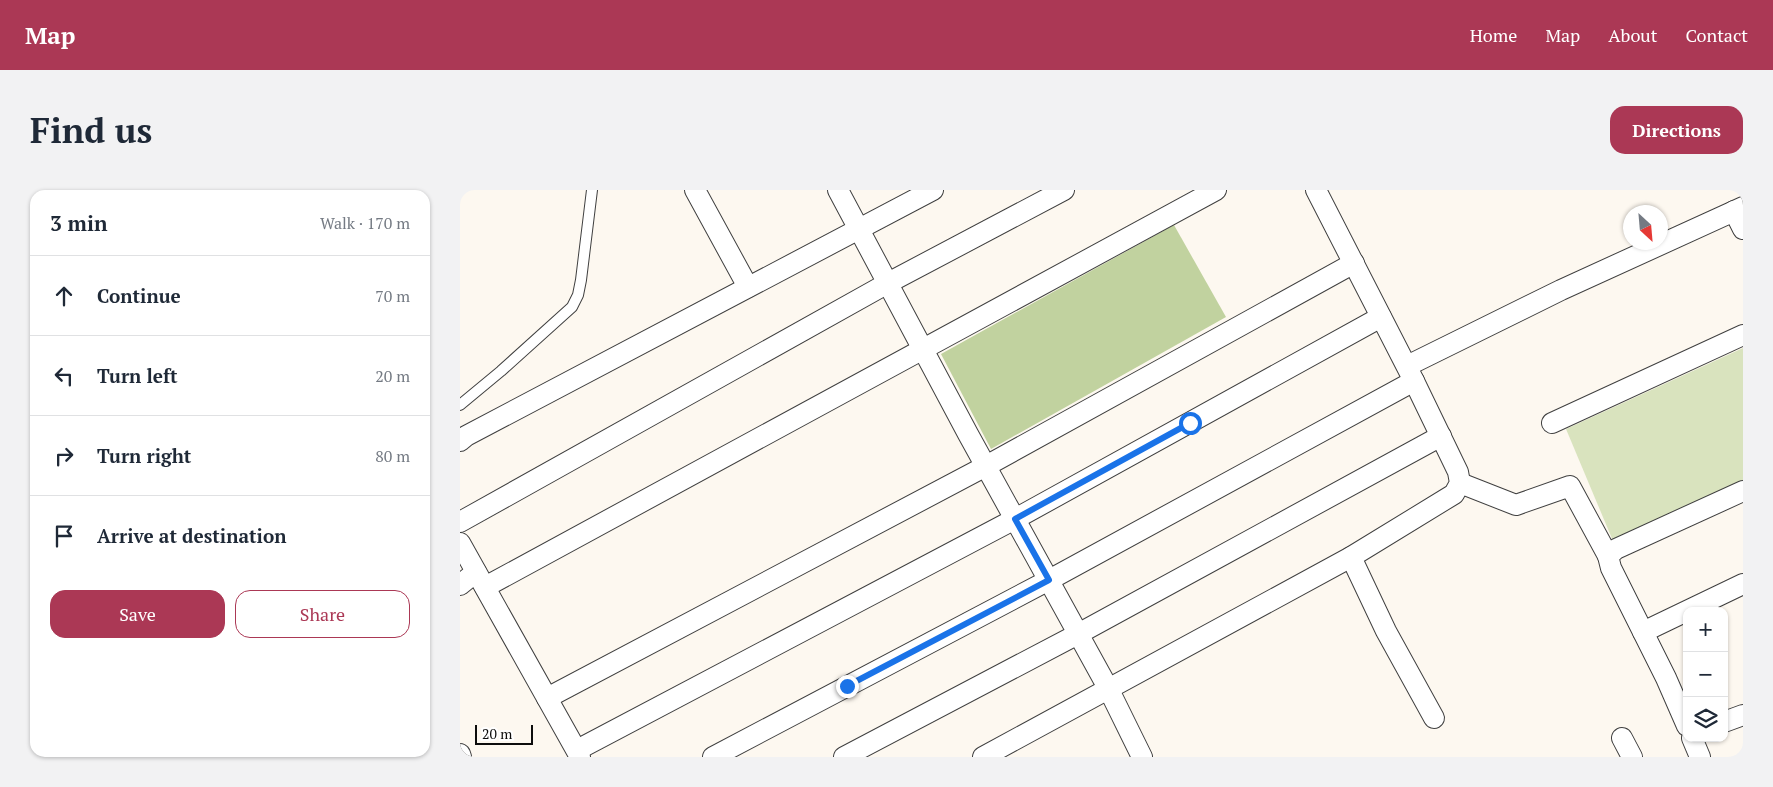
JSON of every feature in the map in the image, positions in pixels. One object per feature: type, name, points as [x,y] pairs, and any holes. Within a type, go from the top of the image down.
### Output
[{"type":"street","points":[[695,190],[748,288]]},
{"type":"street","points":[[838,190],[1108,688],[1142,757]]},
{"type":"street","points":[[460,441],[466,436],[933,190]]},
{"type":"street","points":[[460,522],[888,283],[1064,190]]},
{"type":"street","points":[[460,585],[481,579],[924,350],[1216,190]]},
{"type":"street","points":[[983,757],[1351,557],[1454,494],[1460,483],[1458,472],[1382,317],[1316,190]]},
{"type":"street","points":[[713,757],[1049,580],[1410,373],[1561,290],[1740,216]]},
{"type":"street","points":[[547,698],[986,466],[1354,263]]},
{"type":"street","points":[[460,543],[578,754],[1015,519],[1382,317]]},
{"type":"street","points":[[1552,423],[1743,335]]},
{"type":"street","points":[[844,757],[1078,634],[1441,436]]},
{"type":"street","points":[[1460,483],[1516,505],[1570,486],[1608,556],[1611,568],[1666,678],[1683,717]]},
{"type":"street","points":[[1608,556],[1616,549],[1743,491]]},
{"type":"street","points":[[1351,557],[1386,631],[1434,718]]},
{"type":"street","points":[[1643,632],[1743,584]]},
{"type":"street","points":[[1728,721],[1743,716]]},
{"type":"street","points":[[1622,738],[1632,757]]},
{"type":"street","points":[[1694,742],[1700,757]]},
{"type":"lane","points":[[460,405],[501,372],[572,306],[578,295],[581,280],[592,190]]},
{"type":"green space","points":[[1174,225],[1226,317],[991,449],[941,354]]},
{"type":"green space","points":[[1743,348],[1743,480],[1613,541],[1566,429]]},
{"type":"route","points":[[847,686],[1049,580],[1015,519],[1190,423]]}]
